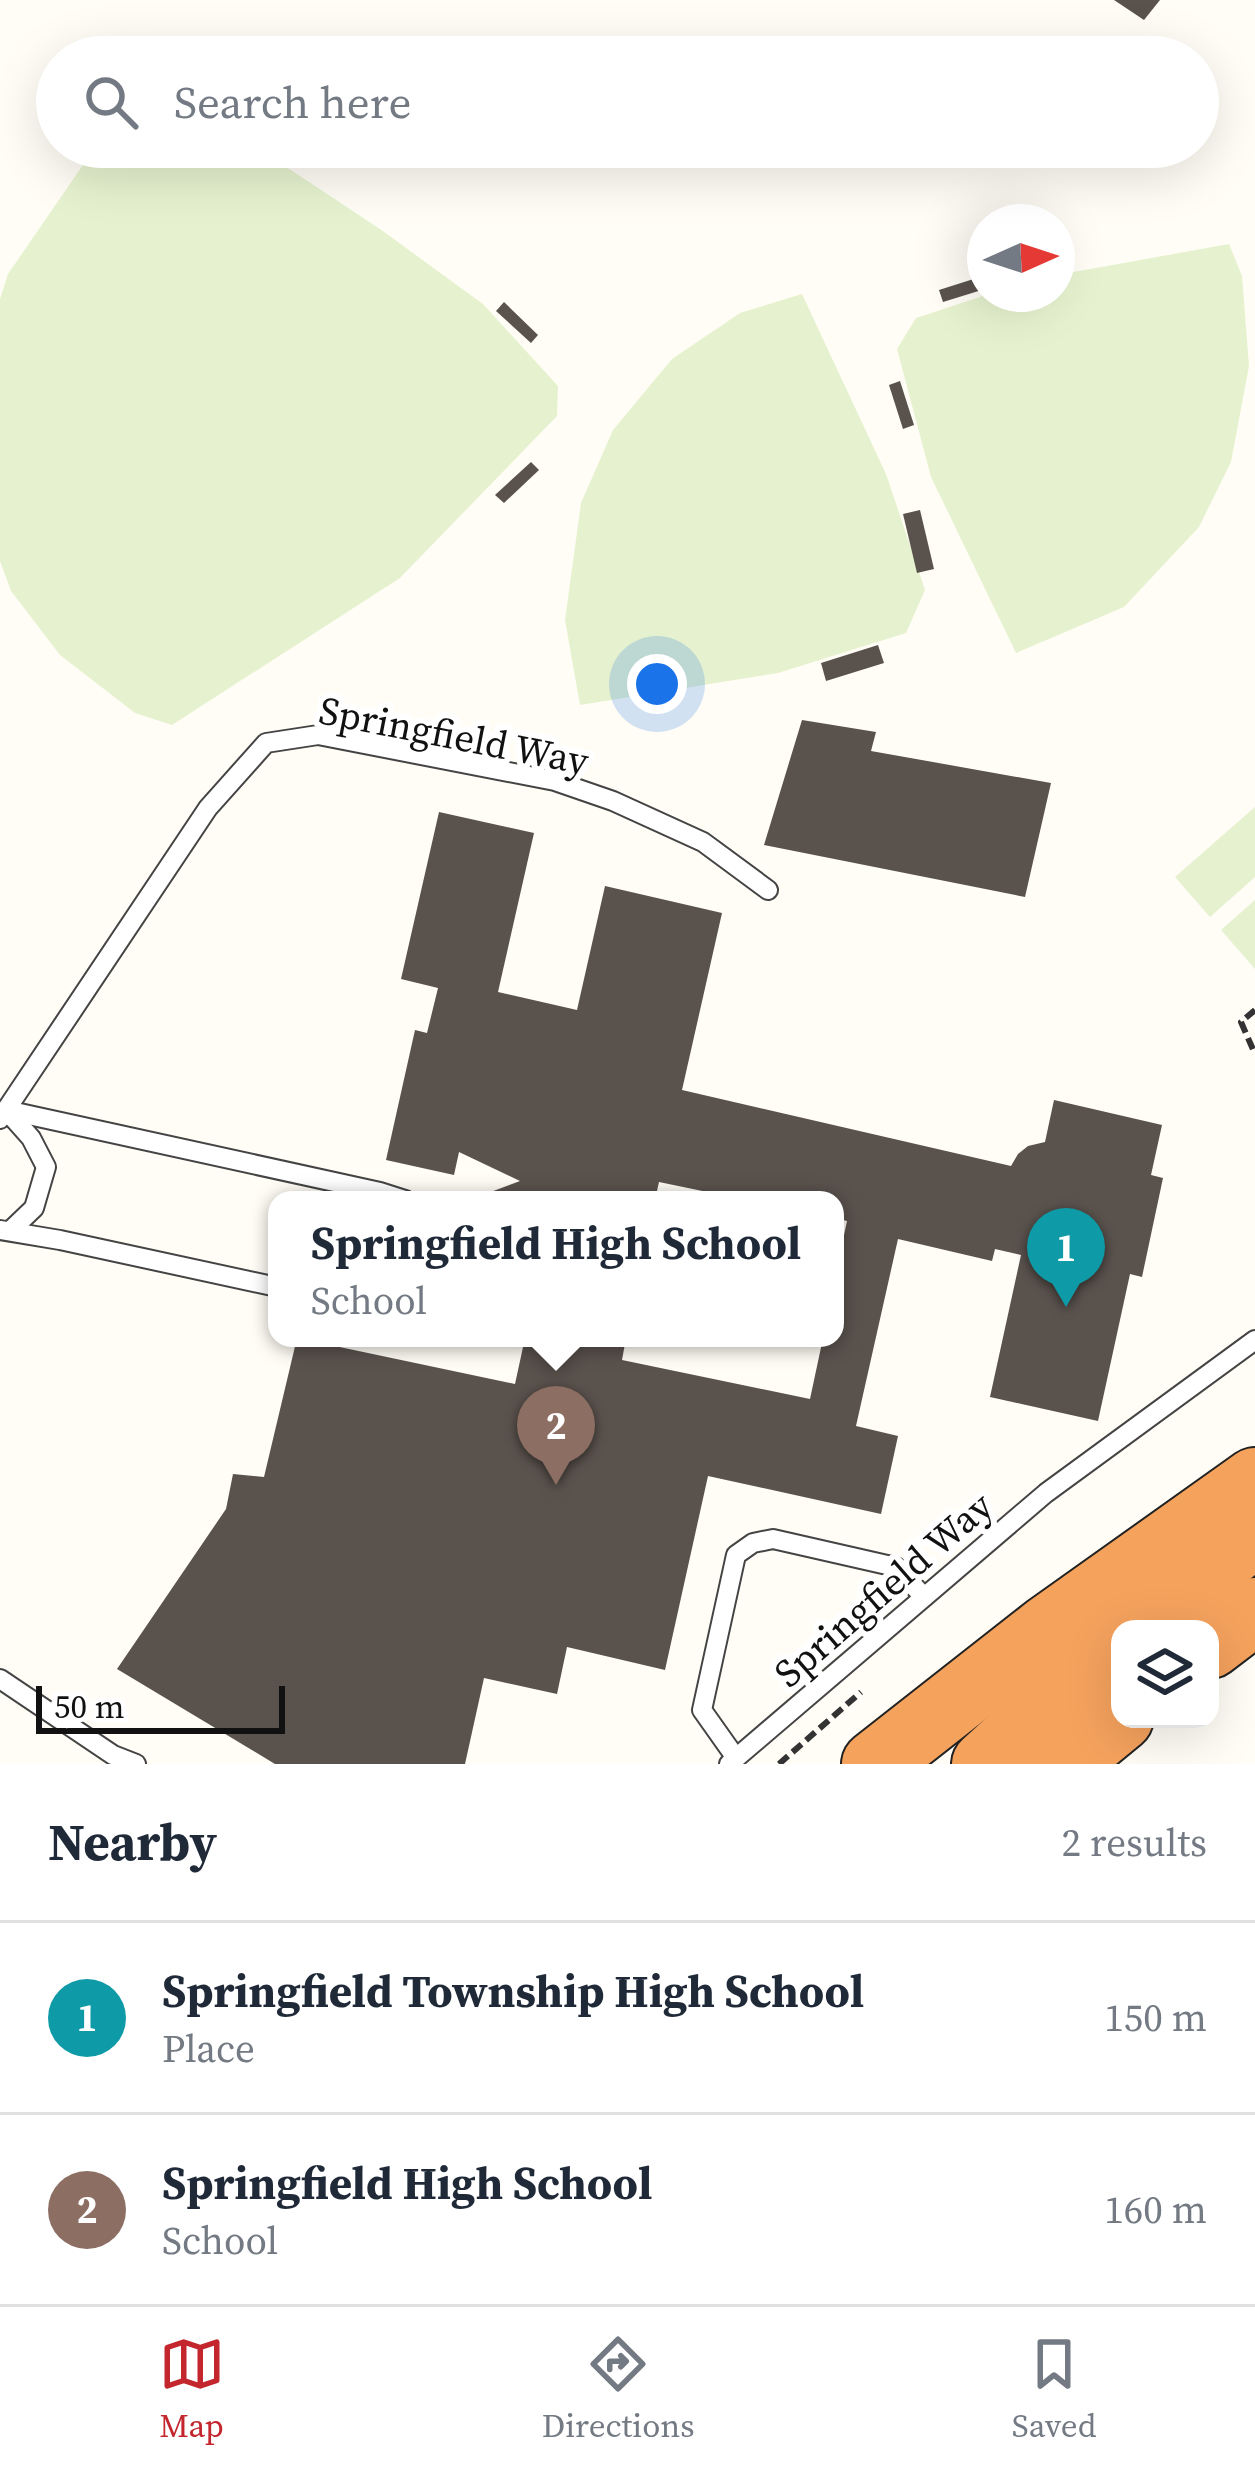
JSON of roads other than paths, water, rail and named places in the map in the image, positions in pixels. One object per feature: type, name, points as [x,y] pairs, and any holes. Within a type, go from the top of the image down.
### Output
[{"type":"highway","points":[[842,1740],[1047,1629],[1255,1481]]},
{"type":"highway","points":[[1144,1620],[1255,1533]]},
{"type":"highway","points":[[1219,1638],[1255,1611]]},
{"type":"highway","points":[[985,1764],[1111,1649]]},
{"type":"lane","name":"Springfield Way","points":[[3,1115],[208,808],[266,742],[318,735],[555,781],[613,801],[703,842],[768,890]]},
{"type":"lane","points":[[3,1115],[366,1191]]},
{"type":"lane","points":[[3,1115],[31,1138],[46,1167],[34,1208],[5,1231]]},
{"type":"lane","points":[[305,1191],[308,1177]]},
{"type":"lane","points":[[5,1231],[268,1285]]},
{"type":"lane","name":"Springfield Way","points":[[733,1761],[1046,1493],[1255,1340]]},
{"type":"lane","points":[[733,1761],[702,1710],[736,1556],[753,1543],[773,1539],[896,1568],[924,1598]]},
{"type":"lane","points":[[0,1679],[113,1755],[136,1764]]},
{"type":"place","name":"Springfield Township High School","points":[[1066,1307]]},
{"type":"place","name":"Springfield High School","points":[[556,1485]]}]
